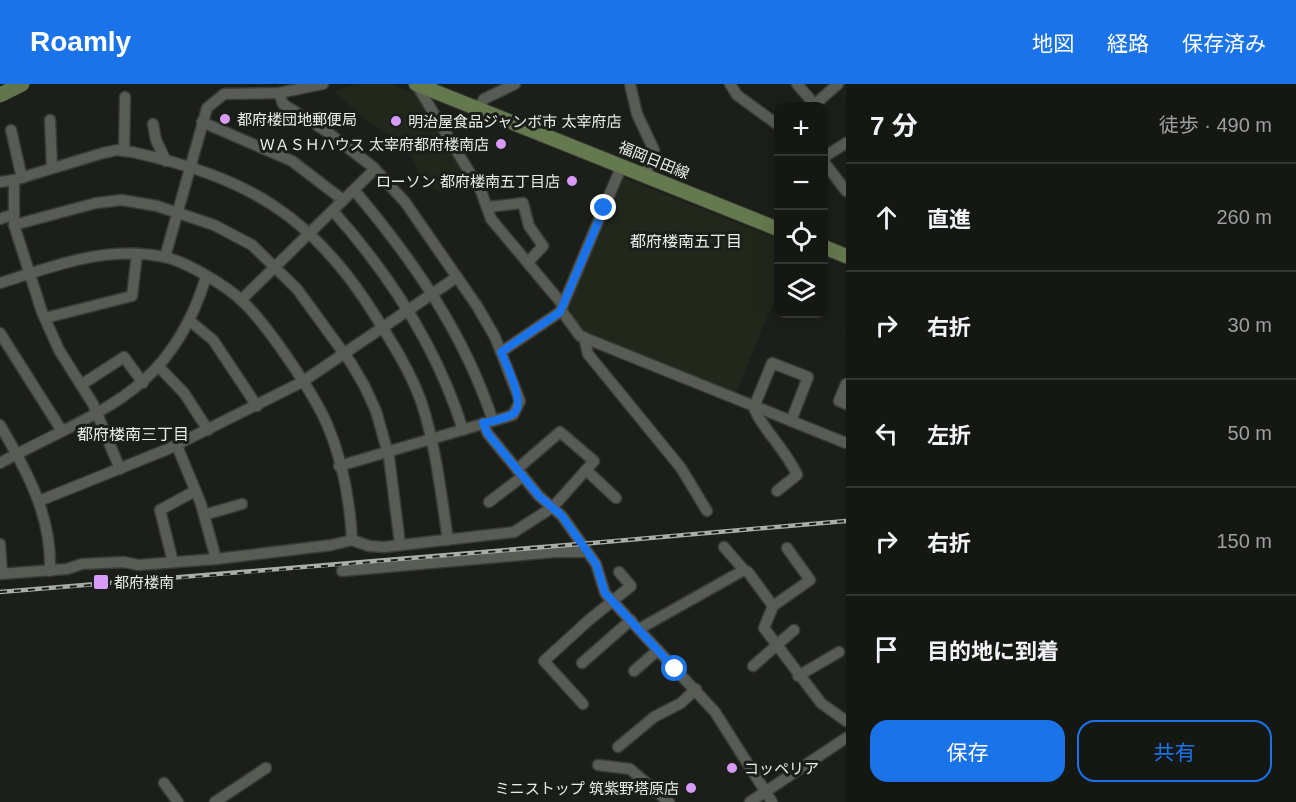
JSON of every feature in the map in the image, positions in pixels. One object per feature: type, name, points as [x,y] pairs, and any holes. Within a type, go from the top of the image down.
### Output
[{"type":"main road","name":"福岡日田線","points":[[416,84],[774,227]]},
{"type":"main road","points":[[828,249],[846,256]]},
{"type":"street","points":[[165,257],[202,122],[207,108],[225,87],[279,93],[323,84]]},
{"type":"street","points":[[416,84],[488,207],[491,219],[529,261],[584,337],[588,354],[681,468],[707,511]]},
{"type":"street","points":[[479,108],[484,99],[515,84]]},
{"type":"street","points":[[630,84],[637,114],[654,150],[646,175]]},
{"type":"street","points":[[730,84],[737,95],[774,122]]},
{"type":"street","points":[[797,84],[811,102]]},
{"type":"street","points":[[818,102],[838,84]]},
{"type":"street","points":[[279,93],[283,104],[342,142],[375,169],[405,202],[477,306],[501,352],[519,405],[513,415],[339,466]]},
{"type":"street","points":[[124,151],[125,97]]},
{"type":"street","points":[[50,120],[52,168]]},
{"type":"street","points":[[202,122],[292,161],[343,200]]},
{"type":"street","points":[[153,124],[156,140],[166,161]]},
{"type":"street","points":[[11,130],[18,179],[14,219],[29,274],[59,350],[97,413],[120,469]]},
{"type":"street","points":[[826,156],[846,143]]},
{"type":"street","points":[[0,182],[18,179],[103,153],[124,151],[166,161],[233,183],[284,210],[310,233],[355,284],[409,373],[421,401],[431,440],[448,540]]},
{"type":"street","points":[[501,352],[562,308],[622,165]]},
{"type":"street","points":[[828,167],[846,191]]},
{"type":"street","points":[[242,300],[375,169]]},
{"type":"street","points":[[354,190],[394,238],[432,294],[468,356],[488,422],[488,434],[539,496],[554,507],[596,564],[605,593],[715,711],[772,802]]},
{"type":"street","points":[[0,219],[14,219],[107,201],[146,204],[233,233],[252,245],[297,289],[345,354],[364,385],[376,411],[388,452],[400,544]]},
{"type":"street","points":[[488,207],[523,203],[529,226],[543,246],[529,261]]},
{"type":"street","points":[[333,211],[374,261],[408,311],[446,380],[463,430]]},
{"type":"street","points":[[45,318],[132,296],[137,254]]},
{"type":"street","points":[[0,284],[93,255],[137,254],[165,257],[206,276],[242,300],[258,318],[302,382],[328,426],[351,518],[352,540]]},
{"type":"street","points":[[0,463],[97,413],[144,383],[159,367],[190,321],[206,276]]},
{"type":"street","points":[[39,501],[177,446],[302,382],[457,277]]},
{"type":"street","points":[[190,321],[217,345],[257,405]]},
{"type":"street","points":[[0,333],[62,431]]},
{"type":"street","points":[[584,337],[846,443]]},
{"type":"street","points":[[81,385],[124,357],[144,383]]},
{"type":"street","points":[[777,491],[795,478],[797,473],[781,445],[756,414],[754,407],[772,363],[808,377],[791,421]]},
{"type":"street","points":[[159,367],[184,393],[208,430]]},
{"type":"street","points":[[846,384],[839,401],[846,404]]},
{"type":"street","points":[[0,425],[17,454],[39,501],[46,527],[50,571]]},
{"type":"street","points":[[0,544],[1,574],[50,571],[82,564],[123,562],[138,565],[216,559],[332,545],[352,540],[369,546],[514,532],[554,507],[594,461],[560,432],[489,502]]},
{"type":"street","points":[[177,446],[204,515],[216,559]]},
{"type":"street","points":[[586,470],[616,498]]},
{"type":"street","points":[[173,562],[160,510],[195,491]]},
{"type":"street","points":[[204,515],[242,504]]},
{"type":"street","points":[[724,546],[748,572],[773,606]]},
{"type":"street","points":[[787,548],[810,580],[773,606],[763,624],[798,676],[821,703],[846,721]]},
{"type":"street","points":[[342,571],[554,552],[587,552]]},
{"type":"street","points":[[639,629],[744,570]]},
{"type":"street","points":[[583,704],[544,661],[631,586],[619,572]]},
{"type":"street","points":[[582,663],[631,620]]},
{"type":"street","points":[[753,666],[775,644],[794,630]]},
{"type":"street","points":[[634,671],[658,650]]},
{"type":"street","points":[[798,676],[839,652]]},
{"type":"street","points":[[618,747],[654,717],[681,703],[696,689]]},
{"type":"street","points":[[750,802],[846,738]]},
{"type":"street","points":[[598,765],[630,769],[669,802]]},
{"type":"street","points":[[215,802],[266,768]]},
{"type":"street","points":[[164,783],[178,802]]},
{"type":"shaded area","name":"明治屋食品ジャンボ市 太宰府店","points":[[358,84],[391,84],[421,95],[474,183],[457,179],[438,192],[430,182],[419,175],[411,154],[403,144],[365,119],[333,91]]},
{"type":"shaded area","points":[[621,177],[774,237],[774,302],[735,395],[580,332],[565,310]]},
{"type":"waterway","points":[[0,95],[22,84]]},
{"type":"railway","points":[[0,592],[846,521]]},
{"type":"place","name":"都府楼団地郵便局","points":[[225,119]]},
{"type":"place","name":"明治屋食品ジャンボ市 太宰府店","points":[[396,121]]},
{"type":"place","name":"ＷＡＳＨハウス 太宰府都府楼南店","points":[[501,144]]},
{"type":"place","name":"ローソン 都府楼南五丁目店","points":[[572,181]]},
{"type":"place","name":"都府楼南","points":[[101,582]]},
{"type":"place","name":"コッペリア","points":[[732,768]]},
{"type":"place","name":"ミニストップ 筑紫野塔原店","points":[[691,788]]},
{"type":"district","name":"都府楼南五丁目","points":[[686,241]]},
{"type":"district","name":"都府楼南三丁目","points":[[133,434]]},
{"type":"route","points":[[604,208],[560,312],[512,347],[501,352],[519,400],[518,409],[513,415],[483,423],[488,434],[539,496],[554,507],[573,531],[596,564],[605,593],[675,669]]}]
